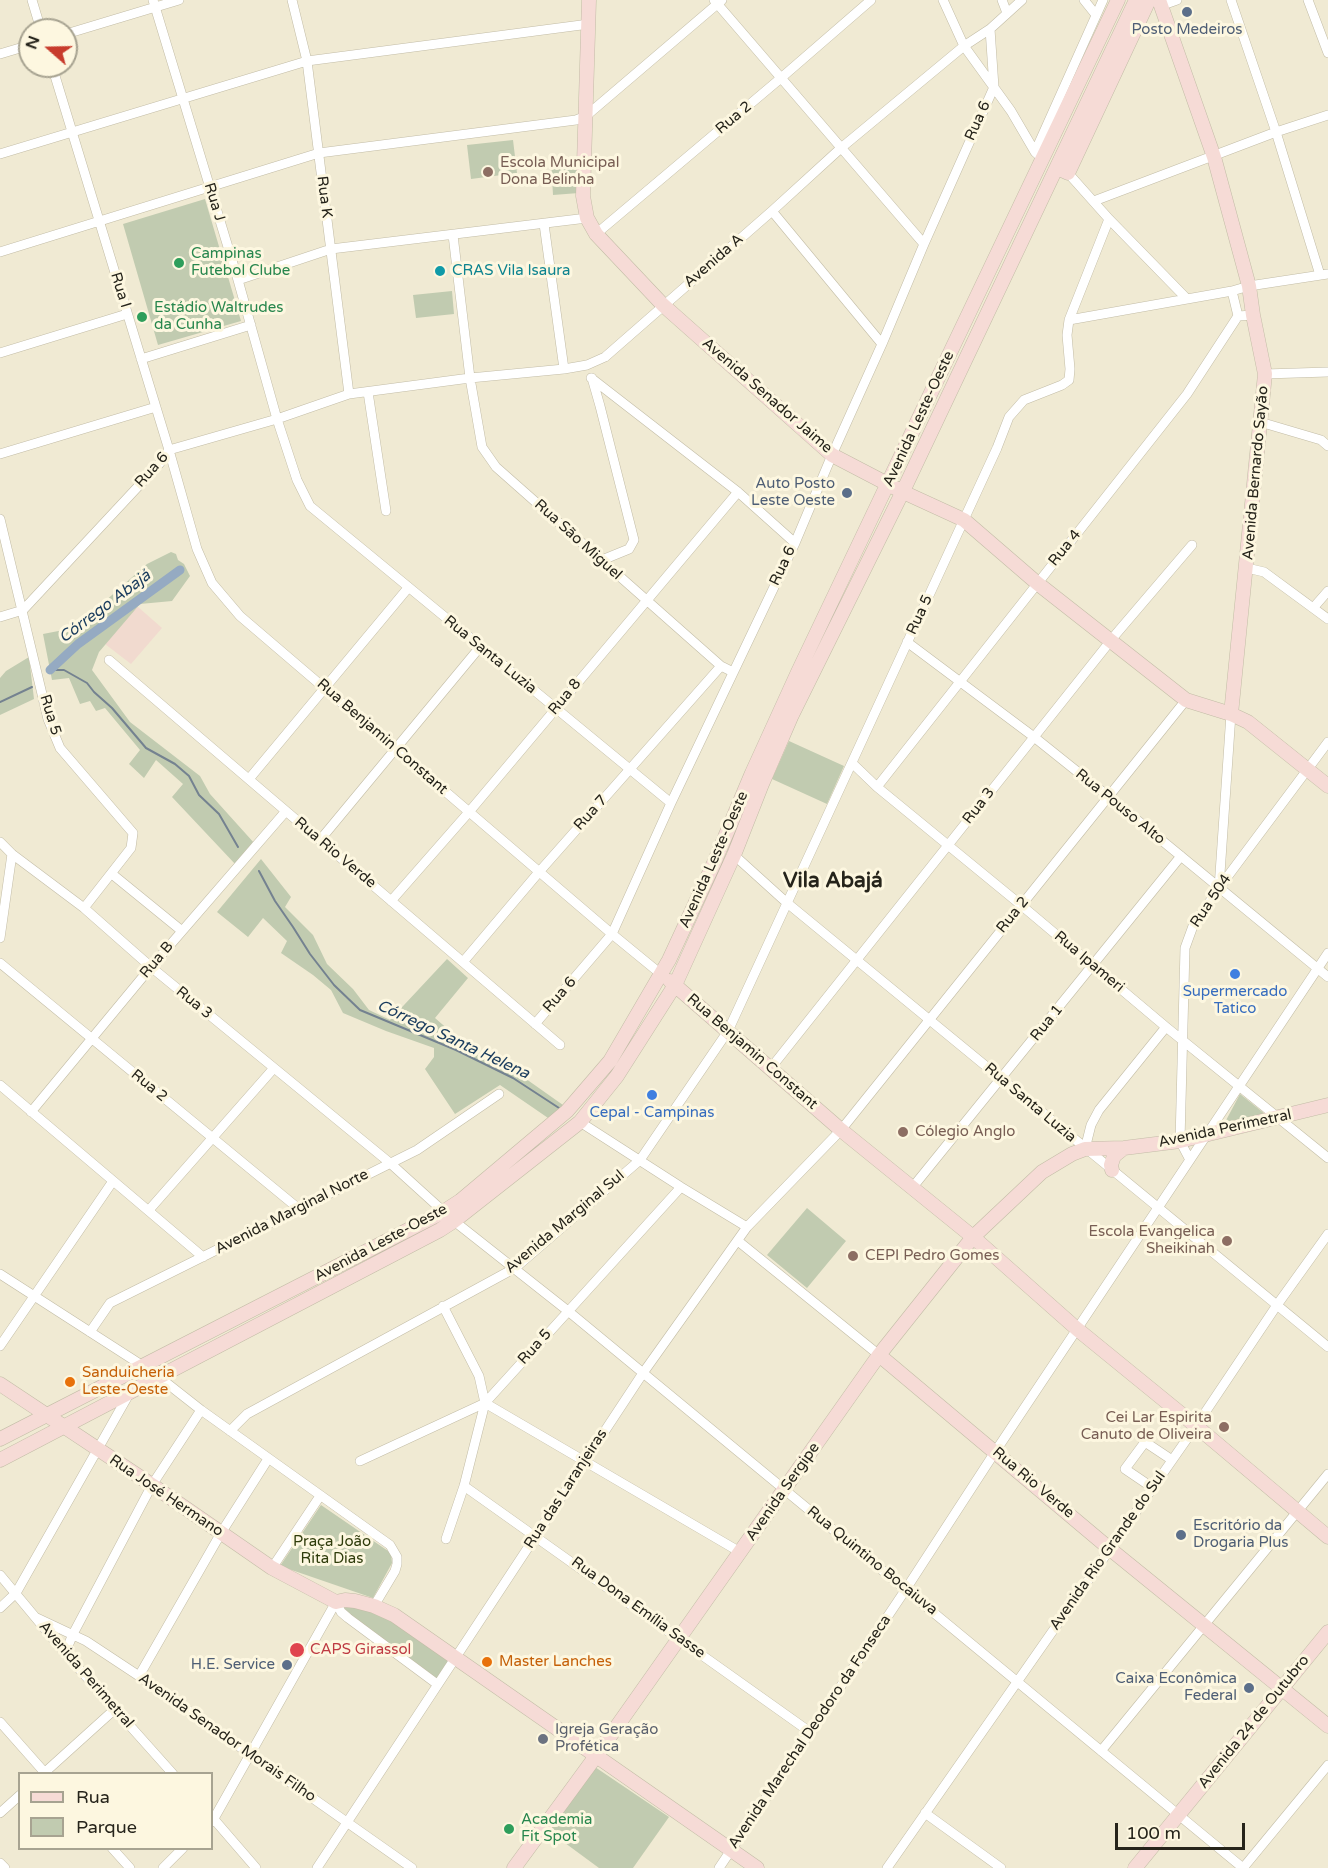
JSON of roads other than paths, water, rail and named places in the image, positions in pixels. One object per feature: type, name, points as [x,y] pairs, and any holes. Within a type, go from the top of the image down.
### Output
[{"type":"street","points":[[32,0],[37,18]]},
{"type":"street","points":[[78,30],[154,4],[179,0]]},
{"type":"street","name":"Rua K","points":[[292,0],[307,61],[349,394]]},
{"type":"street","name":"Avenida Senador Jaime","points":[[589,0],[583,196],[586,218],[596,234],[663,305],[832,455],[903,492],[964,520],[1037,583],[1186,700],[1231,714],[1248,722],[1328,786]]},
{"type":"street","name":"Rua 2","points":[[596,234],[871,0]]},
{"type":"street","points":[[943,0],[964,46],[1039,155]]},
{"type":"street","points":[[1002,0],[1007,13]]},
{"type":"street","name":"Avenida A","points":[[349,394],[470,378],[564,369],[587,365],[605,357],[772,212],[841,148],[964,46],[990,29],[1022,0]]},
{"type":"street","points":[[1084,0],[1096,15]]},
{"type":"street","points":[[1039,155],[1103,0]]},
{"type":"street","name":"Avenida Leste-Oeste","points":[[0,1439],[143,1366],[449,1217],[460,1201],[567,1111],[610,1061],[662,975],[798,672],[888,484],[1039,155],[1118,0]]},
{"type":"street","name":"Avenida Leste-Oeste","points":[[1062,171],[1136,0]]},
{"type":"street","points":[[1156,2],[1177,0]]},
{"type":"street","points":[[1069,320],[1324,274],[1231,0]]},
{"type":"street","points":[[1308,0],[1328,53]]},
{"type":"street","points":[[0,252],[319,153],[576,120],[586,116],[718,1],[924,244]]},
{"type":"street","name":"Avenida Leste-Oeste","points":[[0,1460],[429,1236],[449,1217],[580,1122],[617,1076],[675,985],[734,855],[790,717],[1062,171],[1156,2]]},
{"type":"street","name":"Avenida Bernardo Sayão","points":[[1156,2],[1214,157],[1249,286],[1265,374],[1231,714],[1219,888]]},
{"type":"street","name":"Rua J","points":[[154,4],[238,280],[277,419],[297,480],[310,506]]},
{"type":"street","points":[[0,154],[307,61],[589,24]]},
{"type":"street","points":[[990,29],[994,87]]},
{"type":"street","points":[[0,54],[18,49]]},
{"type":"street","name":"Rua l","points":[[56,78],[197,549]]},
{"type":"street","name":"Rua 6","points":[[535,1024],[612,934],[671,803],[795,543],[994,87]]},
{"type":"street","points":[[1094,201],[1276,132],[1328,115]]},
{"type":"street","points":[[1062,171],[1094,201],[1186,298]]},
{"type":"street","points":[[772,212],[882,344]]},
{"type":"street","points":[[238,280],[331,249],[586,218]]},
{"type":"street","name":"Rua 5","points":[[728,1031],[997,448],[1009,417],[1024,400],[1062,386],[1069,380],[1067,335],[1069,320],[1109,219]]},
{"type":"street","points":[[544,224],[564,369]]},
{"type":"street","name":"Rua São Miguel","points":[[453,235],[470,378],[482,447],[486,454],[496,467],[721,666],[733,672]]},
{"type":"street","points":[[1232,291],[1238,316],[1253,315]]},
{"type":"street","points":[[0,353],[128,314]]},
{"type":"street","name":"Rua 4","points":[[877,787],[1187,394],[1238,316]]},
{"type":"street","points":[[141,359],[251,325]]},
{"type":"street","points":[[587,365],[591,371],[634,540],[629,549],[602,560]]},
{"type":"street","points":[[1265,374],[1328,372]]},
{"type":"street","points":[[591,378],[738,492],[795,543]]},
{"type":"street","points":[[369,392],[386,512]]},
{"type":"street","name":"Rua 6","points":[[23,610],[160,463],[169,450],[277,419],[349,394]]},
{"type":"street","points":[[0,454],[156,407]]},
{"type":"street","points":[[1260,422],[1321,440],[1328,446]]},
{"type":"street","name":"Rua 8","points":[[391,901],[469,812],[738,492]]},
{"type":"street","name":"Rua Santa Luzia","points":[[310,506],[671,803]]},
{"type":"street","name":"Rua 5","points":[[0,519],[48,719],[60,748],[133,833],[131,848],[84,908]]},
{"type":"street","name":"Rua 3","points":[[770,1069],[1111,641],[1192,545]]},
{"type":"street","name":"Rua Benjamin Constant","points":[[197,549],[212,584],[240,616],[538,872],[675,985],[840,1130],[973,1237],[999,1265],[1196,1426],[1328,1538]]},
{"type":"street","points":[[1247,568],[1264,572],[1328,619]]},
{"type":"street","points":[[249,779],[408,588]]},
{"type":"street","points":[[1314,607],[1328,591]]},
{"type":"street","points":[[0,617],[23,610]]},
{"type":"street","name":"Rua Pouso Alto","points":[[907,642],[1034,737],[1328,977]]},
{"type":"street","points":[[320,840],[480,647]]},
{"type":"street","name":"Rua Rio Verde","points":[[109,660],[560,1045]]},
{"type":"street","name":"Rua 7","points":[[463,962],[538,872],[721,666]]},
{"type":"street","name":"Rua 2","points":[[840,1130],[1186,700]]},
{"type":"street","name":"Rua 504","points":[[1190,1160],[1180,1141],[1185,948],[1193,926],[1219,888],[1328,742]]},
{"type":"street","name":"Rua Ipameri","points":[[852,763],[877,787],[1166,1027],[1328,1158]]},
{"type":"street","name":"Rua B","points":[[31,1112],[151,967],[286,811]]},
{"type":"street","name":"Rua 3","points":[[0,842],[12,854],[84,908],[151,967],[390,1163]]},
{"type":"street","points":[[1221,847],[1230,855],[1241,858]]},
{"type":"street","points":[[0,938],[12,854]]},
{"type":"street","name":"Rua Santa Luzia","points":[[734,855],[786,902],[1328,1347]]},
{"type":"street","name":"Rua 1","points":[[912,1188],[1094,966],[1180,856]]},
{"type":"street","points":[[112,874],[182,931]]},
{"type":"street","name":"Avenida Marechal Deodoro da Fonseca","points":[[719,1868],[1328,953]]},
{"type":"street","name":"Rua 2","points":[[0,963],[299,1209]]},
{"type":"street","points":[[1085,1149],[1091,1125],[1099,1110],[1166,1027]]},
{"type":"street","name":"Avenida Marginal Sul","points":[[230,1431],[247,1414],[515,1268],[640,1160],[728,1031]]},
{"type":"street","points":[[149,1210],[274,1068]]},
{"type":"street","points":[[0,1086],[203,1257]]},
{"type":"street","name":"Avenida Marginal Norte","points":[[90,1332],[110,1303],[417,1150],[500,1094]]},
{"type":"street","name":"Avenida Perimetral","points":[[1085,1149],[1124,1148],[1180,1141],[1328,1105]]},
{"type":"street","points":[[580,1122],[747,1227]]},
{"type":"street","name":"Rua das Laranjeiras","points":[[317,1868],[643,1373],[747,1227],[840,1130]]},
{"type":"street","points":[[1112,1170],[1114,1156],[1124,1148]]},
{"type":"street","name":"Avenida Sergipe","points":[[514,1868],[596,1756],[879,1355],[973,1237],[1042,1172],[1085,1149]]},
{"type":"street","name":"Rua Quintino Bocaiuva","points":[[390,1163],[449,1217],[568,1311],[1243,1868]]},
{"type":"street","points":[[0,1346],[113,1181]]},
{"type":"street","name":"Rua 5","points":[[446,1539],[464,1486],[485,1402],[681,1187]]},
{"type":"street","name":"Avenida Rio Grande do Sul","points":[[888,1868],[1328,1234]]},
{"type":"street","name":"Rua Rio Verde","points":[[738,1240],[1110,1549],[1328,1726]]},
{"type":"street","points":[[0,1274],[143,1366]]},
{"type":"street","points":[[443,1306],[479,1376],[485,1402],[740,1552]]},
{"type":"street","points":[[159,1377],[268,1459],[390,1545],[397,1557],[395,1571],[374,1606]]},
{"type":"street","name":"Rua José Hermano","points":[[0,1384],[272,1568],[336,1602],[341,1612],[348,1618],[437,1684]]},
{"type":"street","points":[[0,1608],[16,1593],[130,1392]]},
{"type":"street","points":[[360,1461],[485,1402]]},
{"type":"street","points":[[65,1653],[152,1485],[201,1410]]},
{"type":"street","points":[[1153,1488],[1125,1469],[1145,1442],[1172,1460]]},
{"type":"street","points":[[139,1676],[221,1533],[268,1459]]},
{"type":"street","points":[[1101,1751],[1328,1474]]},
{"type":"street","name":"Rua Dona Emília Sasse","points":[[464,1486],[810,1732]]},
{"type":"street","points":[[272,1568],[320,1496]]},
{"type":"street","name":"Avenida Perimetral","points":[[0,1575],[65,1653],[172,1772]]},
{"type":"street","name":"Rua José Hermano","points":[[336,1602],[355,1601],[394,1615],[757,1868]]},
{"type":"street","points":[[213,1818],[336,1602]]},
{"type":"street","name":"Avenida Senador Morais Filho","points":[[37,1618],[73,1634],[139,1676],[412,1868]]},
{"type":"street","name":"Avenida 24 de Outubro","points":[[1135,1868],[1328,1632]]},
{"type":"street","points":[[46,1772],[115,1708]]},
{"type":"street","points":[[0,1722],[44,1772]]},
{"type":"street","points":[[1243,1868],[1328,1765]]},
{"type":"street","points":[[0,1813],[18,1797]]},
{"type":"street","points":[[925,1813],[1001,1868]]},
{"type":"street","points":[[213,1821],[256,1868]]},
{"type":"street","points":[[114,1850],[130,1868]]},
{"type":"street","points":[[163,1868],[181,1850]]},
{"type":"street","points":[[0,1863],[5,1868]]},
{"type":"waterway","name":"Córrego Abajá","points":[[50,670],[78,644],[180,570]]},
{"type":"waterway","name":"Córrego Santa Helena","points":[[50,670],[64,670],[87,683],[146,748],[175,764],[189,776],[199,795],[219,814],[238,847]]},
{"type":"waterway","name":"Córrego Santa Helena","points":[[0,702],[32,687]]},
{"type":"waterway","name":"Córrego Santa Helena","points":[[259,871],[275,901],[310,954],[334,985],[360,1010],[456,1050],[513,1078],[559,1108]]},
{"type":"place","name":"Posto Medeiros","points":[[1187,12]]},
{"type":"place","name":"Escola Municipal Dona Belinha","points":[[488,172]]},
{"type":"place","name":"Campinas Futebol Clube","points":[[179,263]]},
{"type":"place","name":"CRAS Vila Isaura","points":[[440,271]]},
{"type":"place","name":"Estádio Waltrudes da Cunha","points":[[142,317]]},
{"type":"place","name":"Auto Posto Leste Oeste","points":[[847,493]]},
{"type":"place","name":"Supermercado Tatico","points":[[1235,974]]},
{"type":"place","name":"Cepal - Campinas","points":[[652,1095]]},
{"type":"place","name":"Cólegio Anglo","points":[[903,1132]]},
{"type":"place","name":"Escola Evangelica Sheikinah","points":[[1227,1241]]},
{"type":"place","name":"CEPI Pedro Gomes","points":[[853,1256]]},
{"type":"place","name":"Sanduicheria Leste-Oeste","points":[[70,1382]]},
{"type":"place","name":"Cei Lar Espirita Canuto de Oliveira","points":[[1224,1427]]},
{"type":"place","name":"Escritório da Drogaria Plus","points":[[1181,1535]]},
{"type":"place","name":"CAPS Girassol","points":[[297,1650]]},
{"type":"place","name":"Master Lanches","points":[[487,1662]]},
{"type":"place","name":"H.E. Service","points":[[287,1665]]},
{"type":"place","name":"Caixa Econômica Federal","points":[[1249,1688]]},
{"type":"place","name":"Igreja Geração Profética","points":[[543,1739]]},
{"type":"place","name":"Academia Fit Spot","points":[[509,1829]]},
{"type":"district","name":"Vila Abajá","points":[[833,881]]},
{"type":"park label","name":"Praça João Rita Dias","points":[[332,1550]]}]
